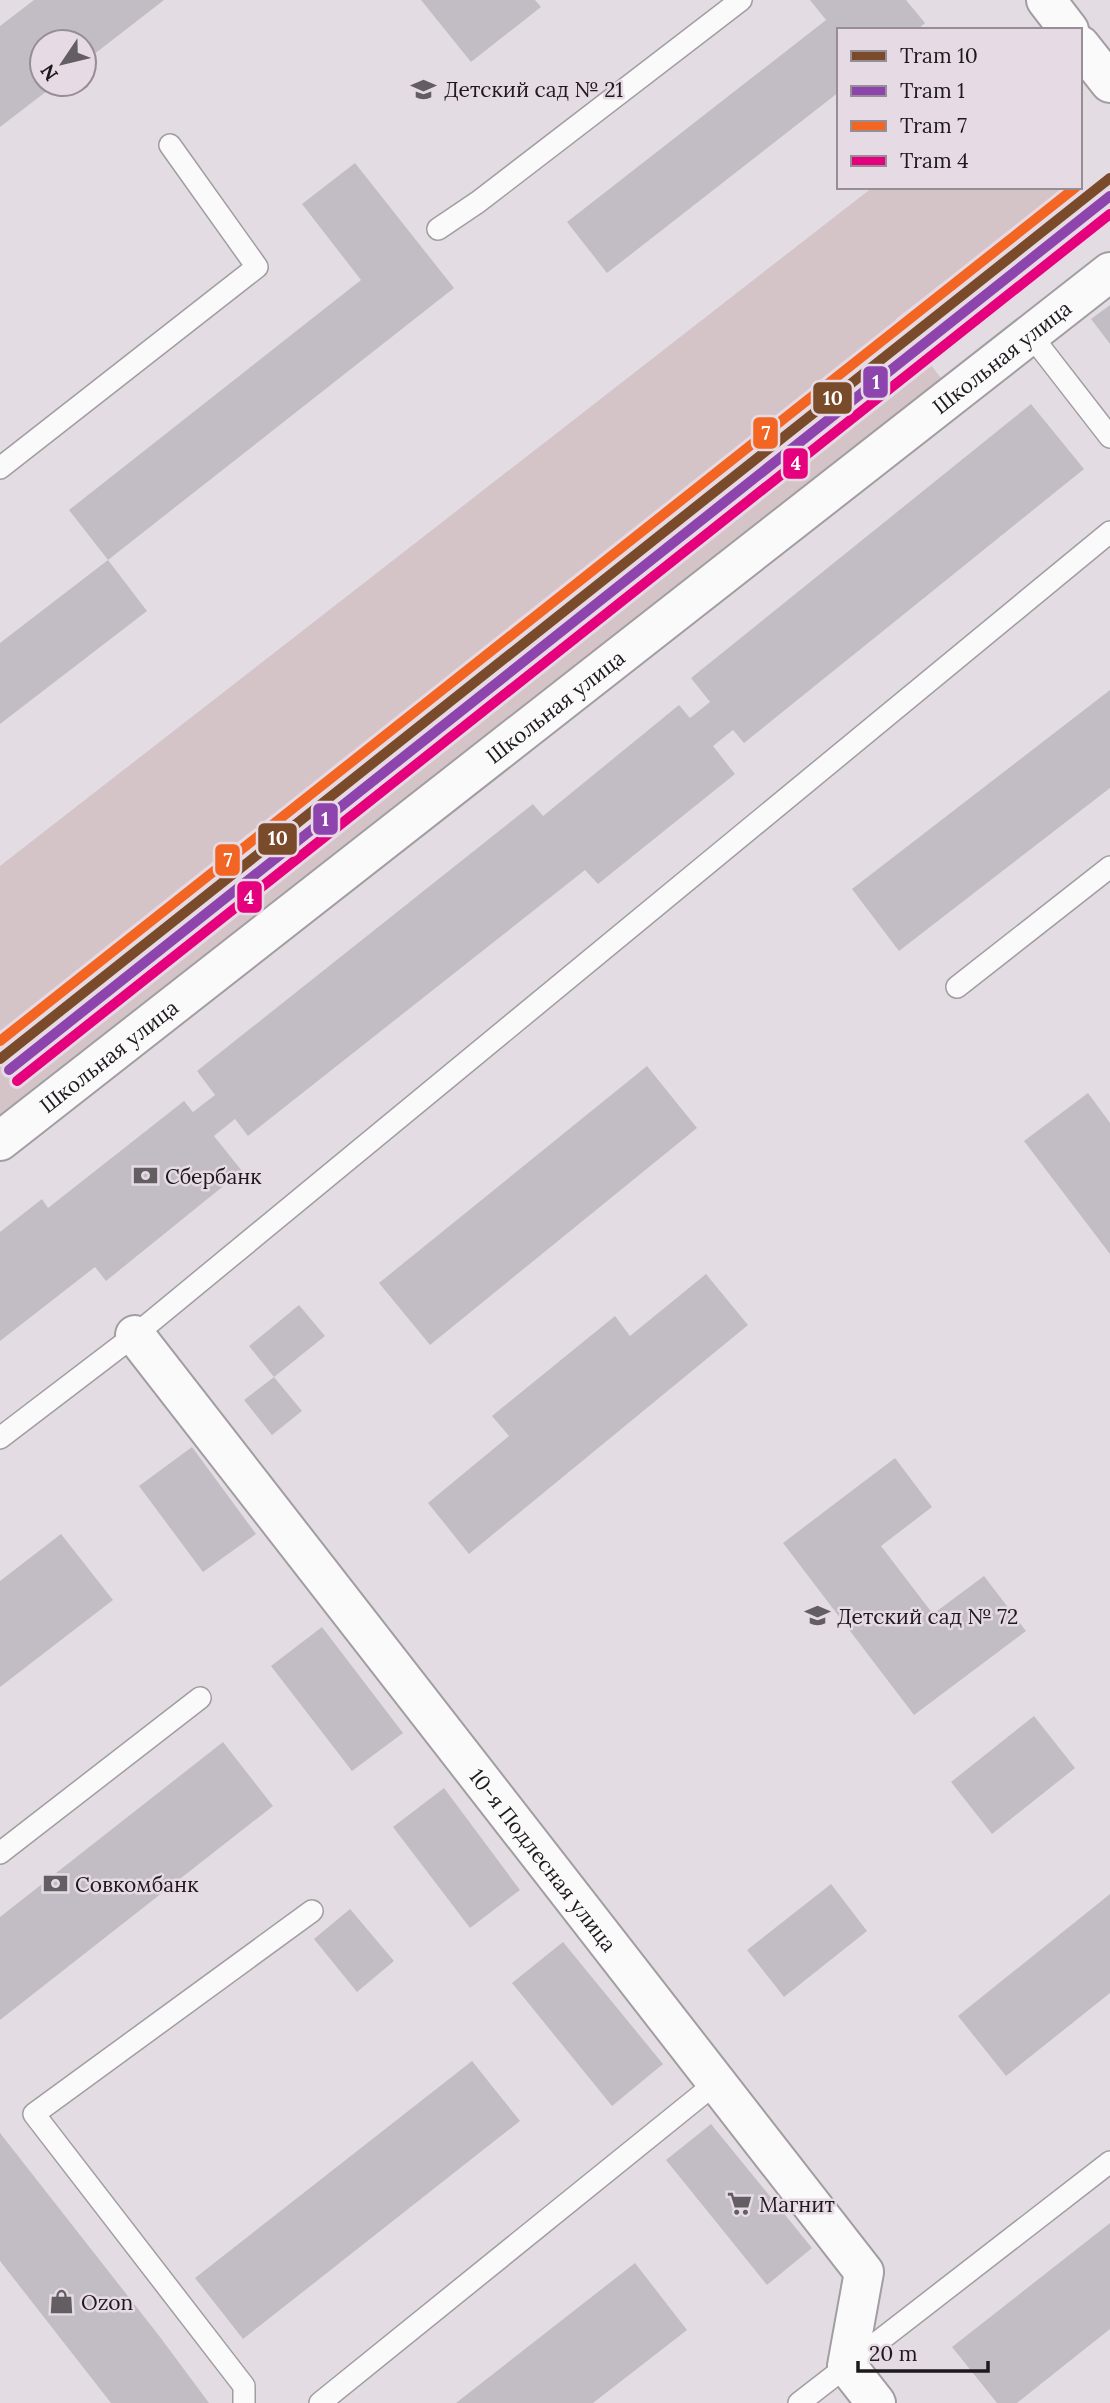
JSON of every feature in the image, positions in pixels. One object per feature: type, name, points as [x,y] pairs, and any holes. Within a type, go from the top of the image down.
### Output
[{"type":"street","points":[[1045,0],[1067,28]]},
{"type":"street","points":[[1082,48],[1110,83]]},
{"type":"street","name":"Школьная улица","points":[[0,1141],[1110,272]]},
{"type":"street","name":"10-я Подлесная улица","points":[[135,1335],[864,2272],[847,2366]]},
{"type":"street","points":[[847,2366],[876,2403]]},
{"type":"lane","points":[[439,229],[741,0]]},
{"type":"lane","points":[[0,468],[257,267],[170,145]]},
{"type":"lane","points":[[1030,334],[1110,437]]},
{"type":"lane","points":[[0,1438],[135,1335],[1110,532]]},
{"type":"lane","points":[[957,987],[1110,867]]},
{"type":"lane","points":[[0,1853],[200,1698]]},
{"type":"lane","points":[[244,2403],[244,2386],[34,2114],[312,1911]]},
{"type":"lane","points":[[320,2403],[716,2083]]},
{"type":"lane","points":[[799,2403],[1110,2162]]},
{"type":"shaded area","points":[[870,189],[1063,189],[896,319],[950,390],[0,1118],[0,866]]},
{"type":"building","points":[[34,0],[164,0],[98,51],[98,28],[28,28],[28,98],[38,98],[0,127],[0,26]]},
{"type":"building","points":[[421,0],[535,0],[541,7],[471,62]]},
{"type":"building","points":[[810,0],[906,0],[925,23],[919,28],[837,28],[837,94],[607,273],[567,222],[826,20]]},
{"type":"building","points":[[355,163],[454,288],[108,560],[69,510],[361,280],[302,204]]},
{"type":"building","points":[[1110,305],[1110,344],[1091,319]]},
{"type":"building","points":[[1031,404],[1084,469],[744,743],[733,730],[713,746],[735,774],[598,884],[585,870],[248,1136],[235,1119],[214,1136],[242,1171],[106,1281],[95,1267],[0,1341],[0,1232],[42,1199],[48,1208],[184,1101],[193,1112],[215,1095],[197,1071],[533,804],[543,816],[679,705],[690,718],[710,702],[691,678]]},
{"type":"building","points":[[108,560],[147,611],[0,724],[0,643]]},
{"type":"building","points":[[1110,690],[1110,788],[899,951],[852,889]]},
{"type":"building","points":[[647,1066],[697,1128],[430,1345],[379,1283]]},
{"type":"building","points":[[1088,1093],[1110,1123],[1110,1254],[1024,1141]]},
{"type":"building","points":[[706,1274],[748,1325],[469,1554],[428,1503],[509,1436],[492,1416],[615,1316],[630,1336]]},
{"type":"building","points":[[299,1305],[325,1336],[274,1377],[249,1346]]},
{"type":"building","points":[[274,1377],[302,1411],[272,1435],[244,1400]]},
{"type":"building","points":[[192,1447],[256,1534],[203,1572],[139,1486]]},
{"type":"building","points":[[895,1458],[932,1507],[881,1546],[933,1614],[984,1576],[1026,1631],[914,1715],[783,1543]]},
{"type":"building","points":[[61,1534],[113,1600],[0,1687],[0,1581]]},
{"type":"building","points":[[322,1627],[403,1733],[352,1771],[271,1666]]},
{"type":"building","points":[[1034,1716],[1075,1768],[992,1834],[951,1782]]},
{"type":"building","points":[[223,1742],[273,1806],[0,2020],[0,1917]]},
{"type":"building","points":[[444,1788],[520,1890],[470,1928],[393,1827]]},
{"type":"building","points":[[831,1884],[867,1931],[784,1997],[747,1950]]},
{"type":"building","points":[[1110,1894],[1110,1993],[1006,2076],[958,2016]]},
{"type":"building","points":[[350,1909],[394,1961],[357,1992],[314,1939]]},
{"type":"building","points":[[563,1942],[663,2064],[612,2106],[512,1983]]},
{"type":"building","points":[[472,2061],[520,2121],[243,2339],[195,2278]]},
{"type":"building","points":[[711,2124],[812,2248],[767,2285],[666,2160]]},
{"type":"building","points":[[0,2133],[209,2403],[111,2403],[0,2261]]},
{"type":"building","points":[[1110,2223],[1110,2329],[1017,2403],[997,2403],[952,2347]]},
{"type":"building","points":[[635,2263],[687,2330],[593,2403],[456,2403]]},
{"type":"tram line","name":"10","points":[[0,1059],[1110,178]]},
{"type":"tram line","name":"7","points":[[0,1041],[1073,189]]},
{"type":"tram line","name":"1","points":[[9,1070],[1110,196]]},
{"type":"tram line","name":"4","points":[[17,1081],[1110,214]]},
{"type":"place","name":"Детский сад № 21","points":[[424,89]]},
{"type":"place","name":"Сбербанк","points":[[145,1176]]},
{"type":"place","name":"Детский сад № 72","points":[[817,1616]]},
{"type":"place","name":"Совкомбанк","points":[[55,1884]]},
{"type":"place","name":"Магнит","points":[[739,2204]]},
{"type":"place","name":"Ozon","points":[[61,2302]]}]
